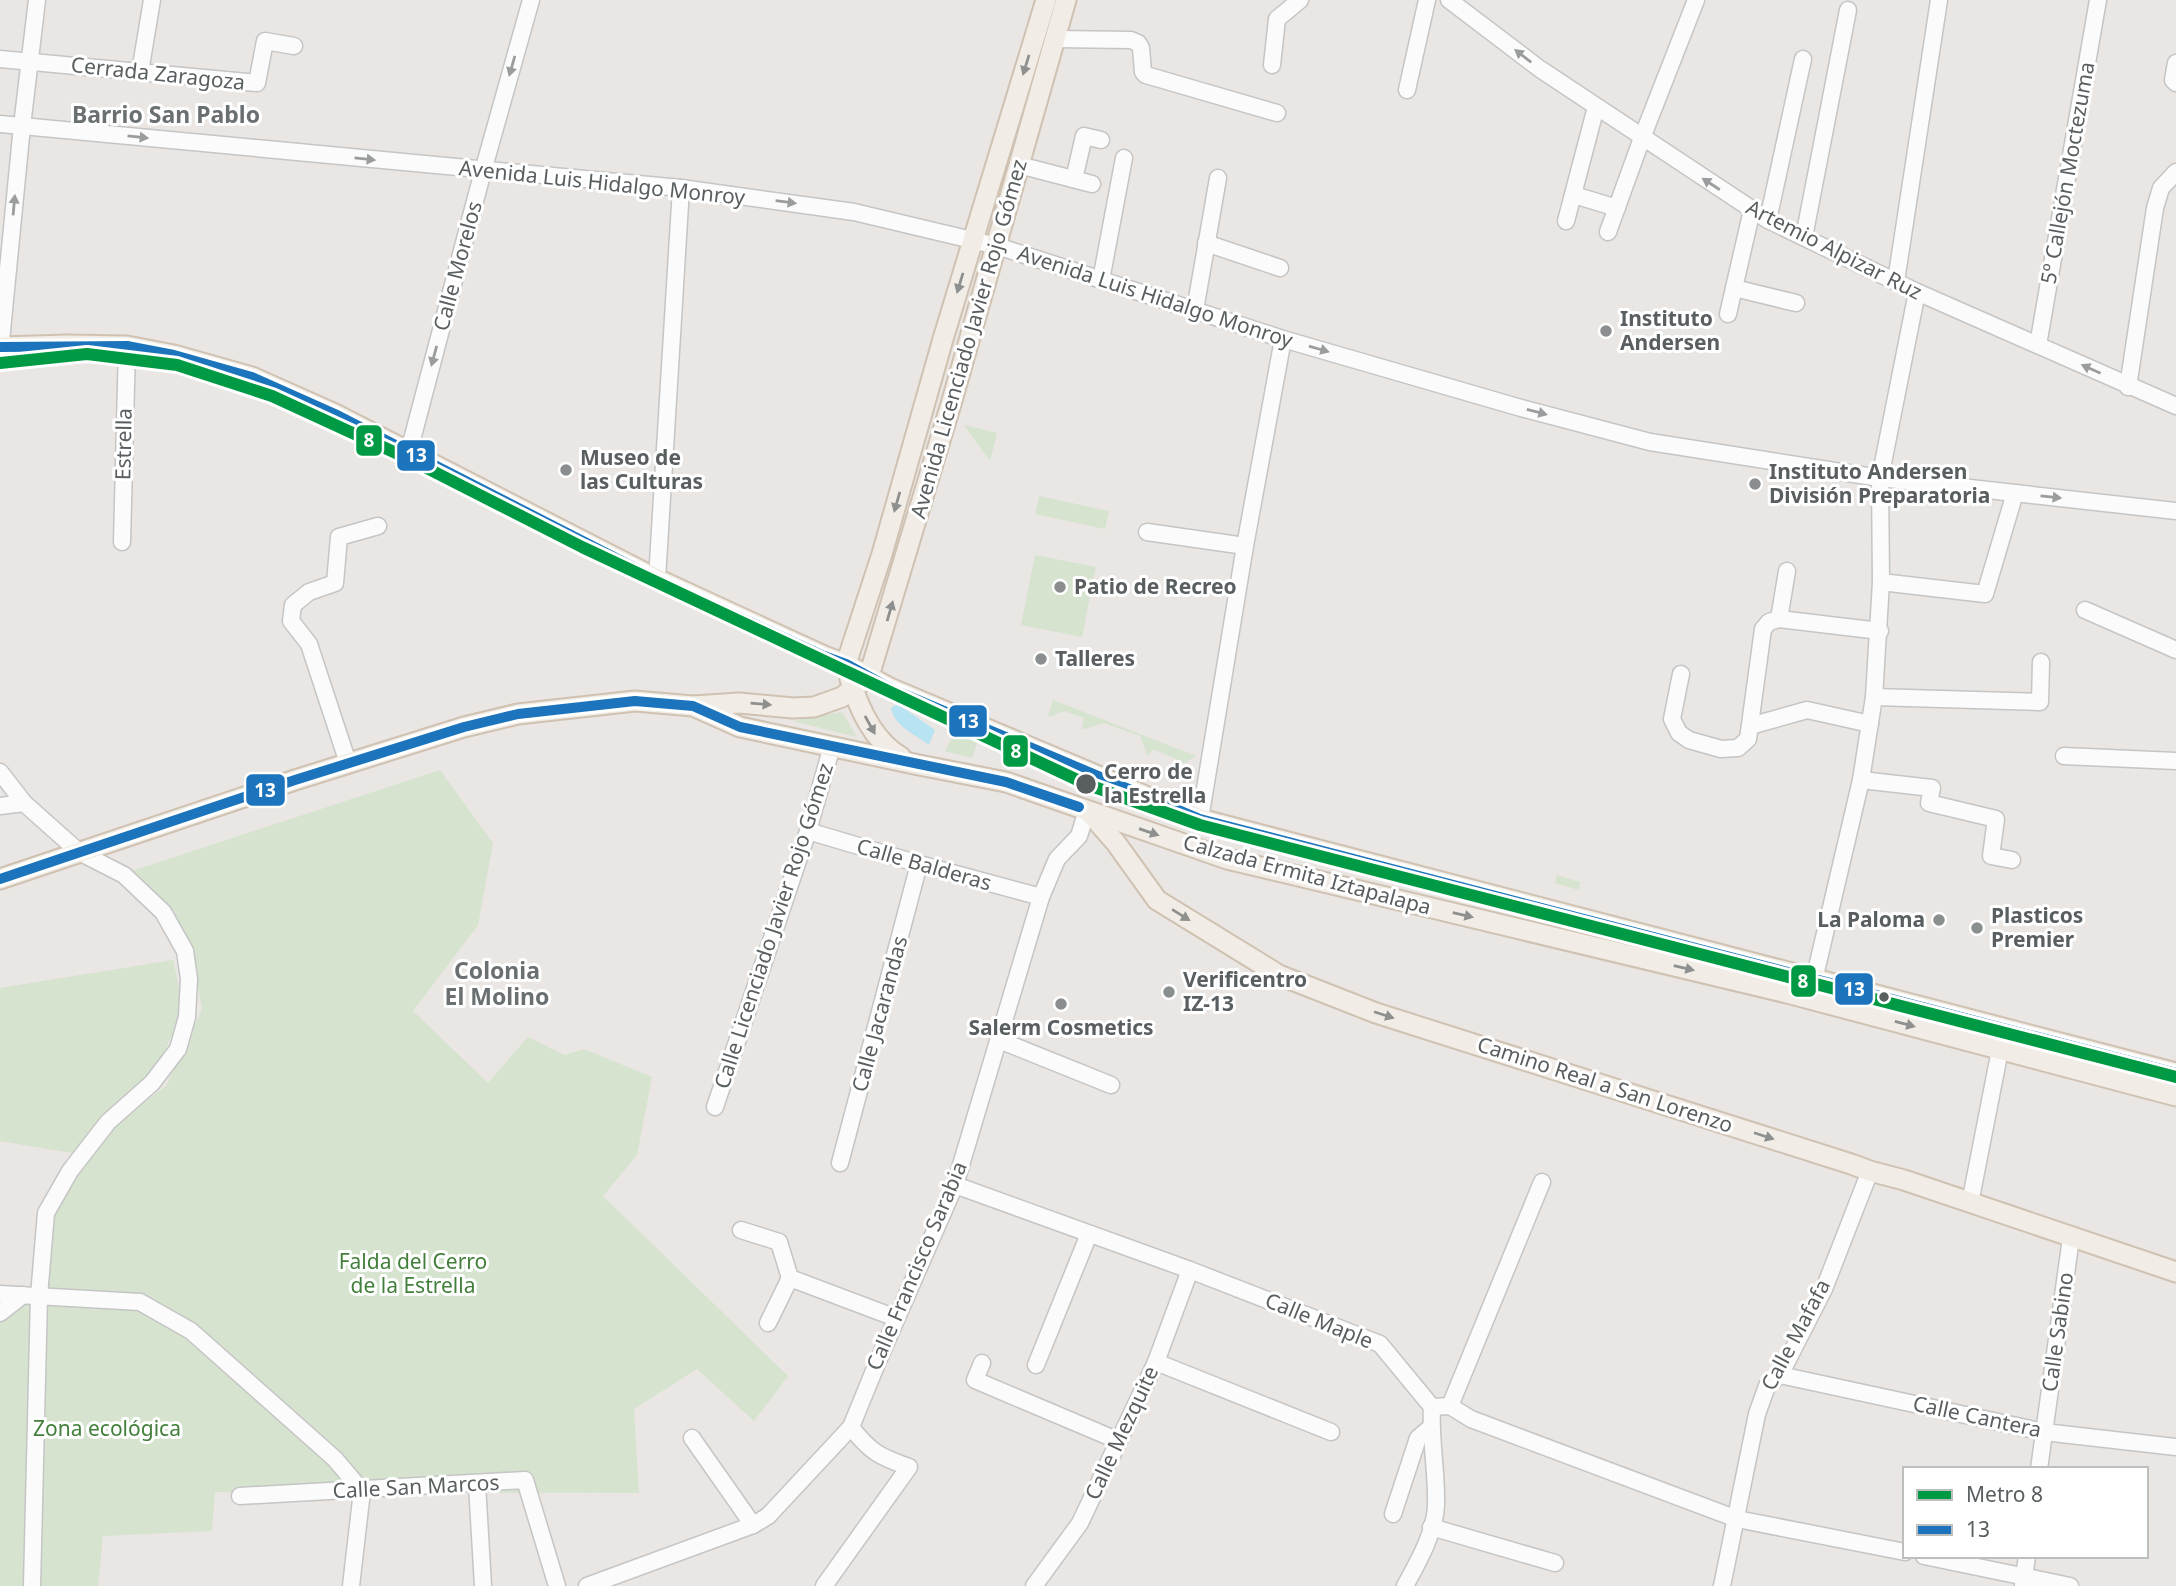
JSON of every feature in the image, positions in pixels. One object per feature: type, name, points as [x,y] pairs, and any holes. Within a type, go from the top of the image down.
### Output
[{"type":"main road","name":"Avenida Licenciado Javier Rojo Gómez","points":[[846,664],[882,554],[1046,0]]},
{"type":"main road","name":"Avenida Licenciado Javier Rojo Gómez","points":[[869,676],[997,246],[1066,0]]},
{"type":"main road","name":"Calzada Ermita Iztapalapa","points":[[0,348],[127,346],[174,355],[252,377],[410,451],[657,579],[846,664],[890,688],[1200,819],[2176,1073]]},
{"type":"main road","points":[[882,554],[904,561]]},
{"type":"main road","points":[[846,664],[853,689],[878,739],[897,755],[919,765]]},
{"type":"main road","points":[[693,706],[739,703],[804,708],[833,701],[869,676]]},
{"type":"main road","name":"Calzada Ermita Iztapalapa","points":[[0,879],[464,727],[518,714],[635,701],[693,706],[740,727],[1006,782],[1227,859],[1787,993],[2176,1096]]},
{"type":"main road","name":"Camino Real a San Lorenzo","points":[[1087,810],[1116,843],[1157,900],[1279,975],[1376,1013],[1904,1180],[2176,1272]]},
{"type":"street","points":[[0,348],[3,297],[37,0]]},
{"type":"street","points":[[139,72],[152,0]]},
{"type":"street","name":"Calle Morelos","points":[[410,451],[531,0]]},
{"type":"street","points":[[1272,65],[1278,19],[1300,0]]},
{"type":"street","points":[[1407,90],[1427,0]]},
{"type":"street","name":"Artemio Alpizar Ruz","points":[[1449,0],[1540,69],[1768,220],[1917,292],[2176,406]]},
{"type":"street","points":[[1608,232],[1696,0]]},
{"type":"street","points":[[1896,281],[1939,0]]},
{"type":"street","name":"5º Callejón Moctezuma","points":[[2038,345],[2098,0]]},
{"type":"street","points":[[1804,237],[1847,10]]},
{"type":"street","points":[[1055,39],[1131,40],[1138,43],[1143,72],[1146,75],[1276,113]]},
{"type":"street","name":"Cerrada Zaragoza","points":[[0,59],[257,83],[265,41],[294,46]]},
{"type":"street","points":[[1768,220],[1803,59]]},
{"type":"street","points":[[2176,63],[2176,83]]},
{"type":"street","points":[[1566,221],[1596,107]]},
{"type":"street","name":"Avenida Luis Hidalgo Monroy","points":[[0,124],[681,188],[854,212],[997,246],[1283,339],[1521,408],[1650,442],[1880,478],[2176,511]]},
{"type":"street","points":[[1074,179],[1084,136],[1101,140]]},
{"type":"street","points":[[1101,280],[1124,158]]},
{"type":"street","points":[[1019,165],[1092,184]]},
{"type":"street","points":[[2129,387],[2155,208],[2161,188],[2176,172]]},
{"type":"street","points":[[1195,310],[1218,178]]},
{"type":"street","points":[[657,579],[681,188]]},
{"type":"street","points":[[1574,195],[1617,208]]},
{"type":"street","points":[[1728,314],[1752,210]]},
{"type":"street","points":[[1206,243],[1280,268]]},
{"type":"street","points":[[1734,288],[1796,303]]},
{"type":"street","points":[[1814,980],[1861,780],[1870,724],[1880,631],[1880,478],[1917,292]]},
{"type":"street","points":[[1200,819],[1245,546],[1283,339]]},
{"type":"street","name":"Estrella","points":[[122,542],[127,346]]},
{"type":"street","points":[[1881,582],[1985,594],[2015,493]]},
{"type":"street","points":[[348,763],[309,644],[291,621],[293,605],[309,592],[335,583],[339,537],[379,526]]},
{"type":"street","points":[[1147,532],[1245,546]]},
{"type":"street","points":[[1779,619],[1787,571]]},
{"type":"street","points":[[2085,610],[2176,650]]},
{"type":"street","points":[[1681,674],[1672,719],[1679,733],[1689,740],[1721,749],[1738,748],[1748,739],[1763,629],[1769,621],[1779,619],[1880,631]]},
{"type":"street","points":[[1874,696],[2040,702],[2042,662]]},
{"type":"street","points":[[1750,726],[1807,710],[1870,724]]},
{"type":"street","name":"Calle Licenciado Javier Rojo Gómez","points":[[715,1107],[808,831],[832,746]]},
{"type":"street","points":[[2064,756],[2176,761]]},
{"type":"street","points":[[0,772],[24,803],[79,852],[124,874],[163,912],[185,951],[189,979],[187,1017],[178,1049],[152,1083],[108,1122],[70,1171],[46,1213],[39,1296],[32,1586]]},
{"type":"street","points":[[1861,780],[1932,788],[1929,803],[1996,819],[1991,856],[2012,860]]},
{"type":"street","points":[[0,806],[24,803]]},
{"type":"street","name":"Calle Francisco Sarabia","points":[[587,1586],[752,1525],[768,1516],[851,1427],[955,1185],[1041,897],[1056,859],[1079,836],[1087,810]]},
{"type":"street","name":"Calle Balderas","points":[[808,831],[1041,897]]},
{"type":"street","name":"Calle Jacarandas","points":[[840,1163],[919,864]]},
{"type":"street","points":[[999,1040],[1111,1085]]},
{"type":"street","points":[[1970,1203],[2000,1050]]},
{"type":"street","name":"Calle Mafafa","points":[[1722,1586],[1757,1414],[1767,1385],[1780,1375],[1824,1289],[1870,1171]]},
{"type":"street","points":[[1450,1406],[1542,1182]]},
{"type":"street","name":"Calle Maple","points":[[955,1185],[1190,1270],[1380,1344],[1432,1406]]},
{"type":"street","points":[[741,1230],[779,1242],[790,1278],[768,1323]]},
{"type":"street","points":[[1036,1365],[1088,1234]]},
{"type":"street","name":"Calle Sabino","points":[[2039,1467],[2071,1238]]},
{"type":"street","name":"Calle Mezquite","points":[[1037,1585],[1080,1522],[1156,1362],[1190,1270]]},
{"type":"street","points":[[790,1278],[896,1318]]},
{"type":"street","points":[[0,1294],[140,1302],[191,1331],[335,1459],[362,1491],[351,1586]]},
{"type":"street","points":[[0,1313],[23,1295]]},
{"type":"street","points":[[1156,1362],[1331,1432]]},
{"type":"street","points":[[982,1363],[975,1380],[1119,1441]]},
{"type":"street","name":"Calle Cantera","points":[[1780,1375],[2044,1432],[2176,1447]]},
{"type":"street","points":[[1405,1586],[1425,1549],[1436,1507],[1430,1427],[1432,1406],[1450,1406],[1471,1419],[1737,1519],[1903,1552]]},
{"type":"street","points":[[824,1586],[909,1467],[882,1458],[865,1444],[851,1427]]},
{"type":"street","points":[[1393,1514],[1418,1438],[1430,1427]]},
{"type":"street","points":[[692,1438],[752,1525]]},
{"type":"street","name":"Calle San Marcos","points":[[240,1496],[525,1480],[557,1586]]},
{"type":"street","points":[[477,1484],[483,1586]]},
{"type":"street","points":[[1431,1527],[1555,1563]]},
{"type":"street","points":[[1932,1558],[2023,1581],[2070,1586]]},
{"type":"street","points":[[2023,1581],[2027,1558]]},
{"type":"green space","points":[[964,425],[997,433],[990,461]]},
{"type":"green space","points":[[1039,496],[1109,511],[1105,529],[1035,514]]},
{"type":"green space","name":"Patio de Recreo","points":[[1035,555],[1096,567],[1082,637],[1021,625]]},
{"type":"green space","points":[[1053,700],[1196,756],[1185,763],[1153,749],[1148,756],[1140,736],[1104,723],[1085,729],[1082,728],[1084,718],[1064,711],[1048,717]]},
{"type":"green space","points":[[842,712],[857,737],[793,721]]},
{"type":"green space","points":[[957,729],[978,740],[972,758],[945,751]]},
{"type":"green space","name":"Falda del Cerro de la Estrella","points":[[440,770],[493,843],[478,925],[413,1011],[488,1083],[528,1037],[565,1055],[584,1049],[652,1077],[637,1155],[603,1196],[788,1376],[754,1421],[697,1369],[634,1409],[639,1493],[215,1492],[212,1531],[103,1536],[98,1586],[0,1586],[0,1299],[42,1300],[46,1222],[108,1129],[166,1086],[202,1009],[190,947],[123,874]]},
{"type":"green space","points":[[1557,875],[1580,882],[1579,890],[1555,883]]},
{"type":"green space","points":[[173,960],[180,992],[177,1025],[156,1068],[72,1153],[0,1141],[0,988]]},
{"type":"water","points":[[898,704],[935,730],[929,745],[896,720],[891,708]]},
{"type":"metro line","name":"8","points":[[0,363],[87,354],[177,365],[272,396],[409,459],[582,547],[1086,784],[1200,825],[2176,1077]]},
{"type":"transit line","name":"13","points":[[0,347],[127,346],[174,355],[252,377],[335,414],[657,579],[846,664],[890,688],[1200,819],[2176,1073]]},
{"type":"transit line","name":"13","points":[[0,879],[295,780],[464,727],[518,714],[635,701],[693,706],[740,727],[1006,782],[1079,807]]},
{"type":"place","name":"Instituto Andersen","points":[[1606,331]]},
{"type":"place","name":"Museo de las Culturas","points":[[566,470]]},
{"type":"place","name":"Instituto Andersen División Preparatoria","points":[[1755,484]]},
{"type":"place","name":"Patio de Recreo","points":[[1060,587]]},
{"type":"place","name":"Talleres","points":[[1041,659]]},
{"type":"place","name":"Cerro de la Estrella","points":[[1086,784]]},
{"type":"place","name":"La Paloma","points":[[1939,920]]},
{"type":"place","name":"Plasticos Premier","points":[[1977,928]]},
{"type":"place","name":"Verificentro IZ-13","points":[[1169,992]]},
{"type":"place","name":"Salerm Cosmetics","points":[[1061,1004]]},
{"type":"district","name":"Barrio San Pablo","points":[[166,115]]},
{"type":"district","name":"Colonia El Molino","points":[[497,984]]},
{"type":"park label","name":"Zona ecológica","points":[[107,1429]]}]
